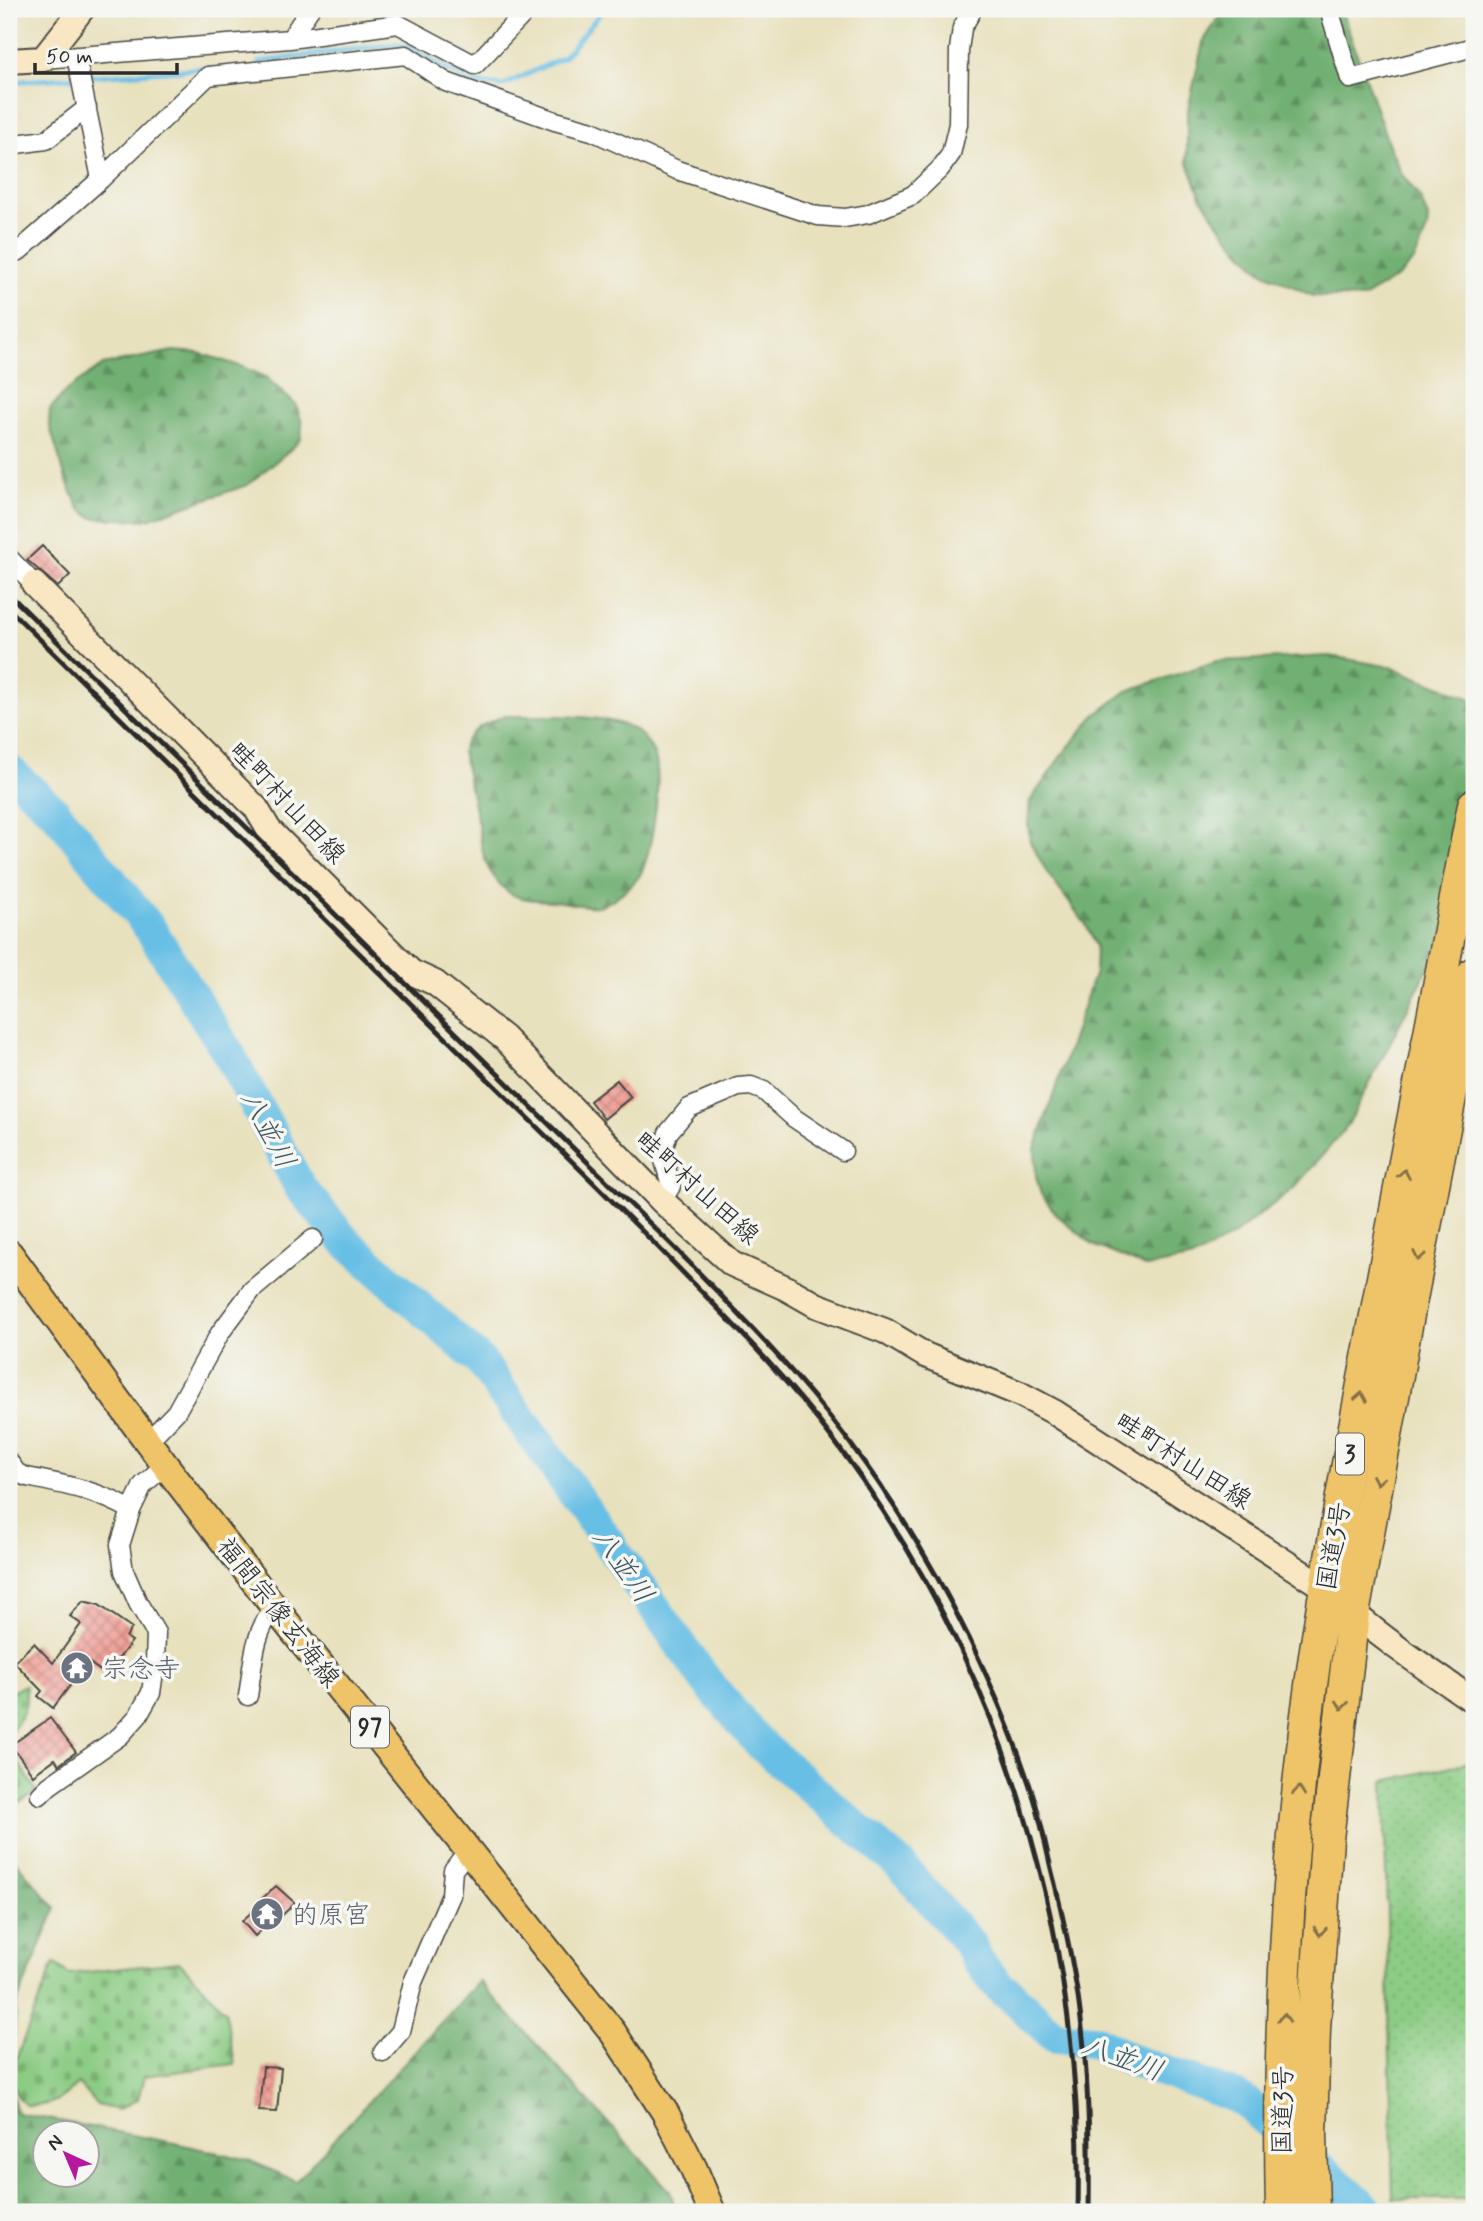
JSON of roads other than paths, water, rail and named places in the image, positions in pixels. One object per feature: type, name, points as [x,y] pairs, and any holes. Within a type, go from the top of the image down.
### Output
[{"type":"highway","name":"国道3号","points":[[1282,2212],[1283,2034],[1293,1846],[1313,1667],[1325,1588],[1474,805]]},
{"type":"highway","name":"国道3号","points":[[1313,2212],[1311,2135],[1314,2029],[1327,1839],[1353,1614],[1474,973]]},
{"type":"main road","points":[[9,61],[43,59],[82,9]]},
{"type":"main road","name":"畦町村山田線","points":[[34,584],[256,808],[269,830],[411,972],[435,983],[504,1038],[662,1201],[732,1264],[786,1288],[816,1305],[885,1331],[925,1355],[1020,1394],[1054,1412],[1325,1588],[1391,1645],[1474,1701]]},
{"type":"main road","name":"福間宗像玄海線","points":[[9,1253],[164,1465],[612,2031],[666,2113],[712,2212]]},
{"type":"street","points":[[290,39],[310,9]]},
{"type":"street","points":[[43,59],[290,39],[398,24],[475,65],[528,9]]},
{"type":"street","points":[[9,254],[19,251],[101,178],[208,76],[406,55],[446,82],[555,121],[592,131],[677,170],[719,185],[817,216],[845,218],[868,214],[913,195],[940,169],[951,154],[958,124],[962,28],[973,9]]},
{"type":"street","points":[[1329,9],[1350,79],[1474,47]]},
{"type":"street","points":[[76,56],[101,178]]},
{"type":"street","points":[[458,85],[467,61]]},
{"type":"street","points":[[9,145],[46,140],[87,108]]},
{"type":"street","points":[[9,558],[34,584]]},
{"type":"street","points":[[662,1201],[671,1186],[662,1153],[667,1133],[689,1108],[738,1087],[751,1086],[764,1091],[794,1118],[843,1151]]},
{"type":"street","points":[[148,1441],[176,1412],[220,1333],[252,1290],[313,1239]]},
{"type":"street","points":[[9,1462],[17,1473],[27,1477],[94,1492],[131,1510]]},
{"type":"street","points":[[40,1795],[120,1736],[138,1716],[151,1693],[156,1633],[138,1604],[124,1571],[120,1545],[131,1510],[143,1485],[164,1465]]},
{"type":"street","points":[[248,1696],[258,1639],[264,1620],[275,1608]]},
{"type":"street","points":[[383,2052],[401,2031],[413,1982],[451,1895],[453,1870],[468,1850]]},
{"type":"waterway","points":[[259,62],[397,44],[409,47],[468,82],[502,86],[564,57],[604,9]]},
{"type":"waterway","points":[[9,82],[208,68]]},
{"type":"waterway","name":"八並川","points":[[9,771],[55,812],[149,927],[229,1054],[300,1187],[344,1240],[481,1362],[707,1682],[759,1743],[901,1866],[969,1943],[978,1961],[1002,1990],[1008,1992],[1054,2036],[1096,2041],[1131,2060],[1237,2097],[1370,2212]]},
{"type":"railway","points":[[9,594],[677,1250],[764,1340],[805,1387],[874,1476],[928,1562],[976,1653],[1016,1747],[1036,1806],[1066,1932],[1080,2012],[1088,2112],[1089,2212]]},
{"type":"railway","points":[[9,609],[582,1171],[732,1323],[819,1421],[894,1528],[945,1617],[987,1710],[1022,1806],[1048,1905],[1066,2006],[1076,2108],[1078,2212]]},
{"type":"place","name":"宗念寺","points":[[77,1668]]},
{"type":"place","name":"的原宮","points":[[267,1914]]}]
